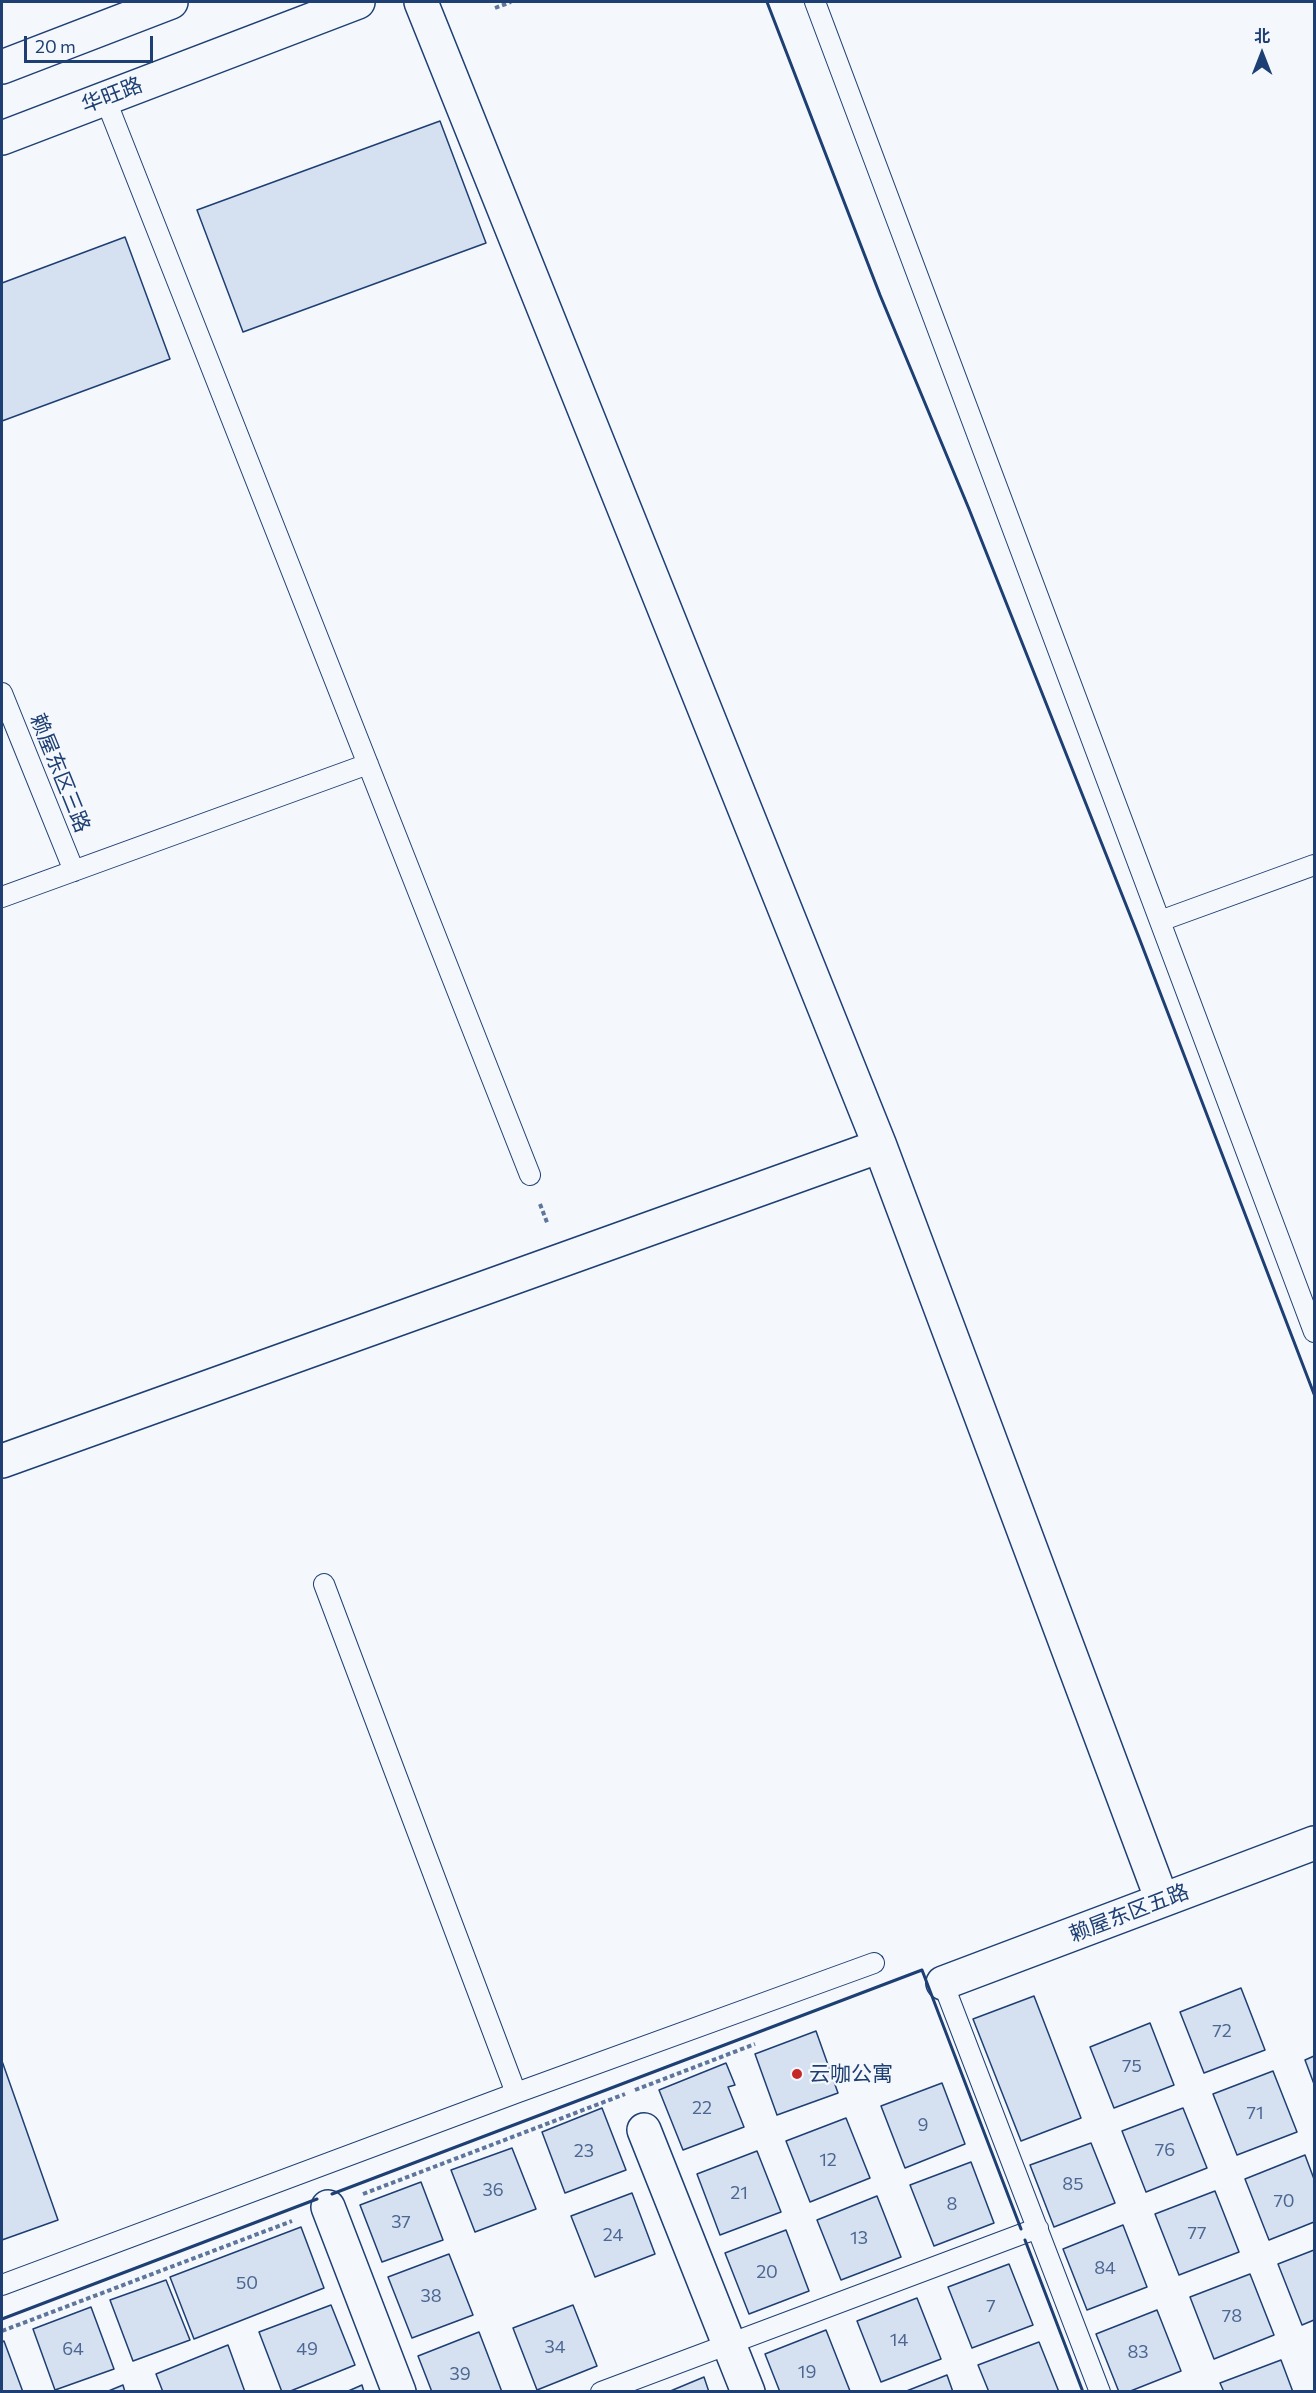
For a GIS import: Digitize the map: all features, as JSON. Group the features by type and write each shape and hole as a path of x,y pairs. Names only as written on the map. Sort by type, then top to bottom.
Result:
{"street":[{"path":"2,67 171,2"},
{"name":"华旺路","path":"2,138 358,2"},
{"path":"421,2 880,1146 1162,1900"},
{"path":"2,1461 880,1146"},
{"name":"赖屋东区五路","path":"943,1983 1314,1843"},
{"path":"644,2130 748,2391"},
{"path":"328,2207 399,2391"}],"lane":[{"path":"815,2 1314,1332"},
{"path":"105,98 530,1175"},
{"name":"赖屋东区三路","path":"2,693 74,871"},
{"path":"2,897 368,764"},
{"path":"1160,921 1314,865"},
{"path":"324,1584 516,2093"},
{"path":"2,2285 516,2093 874,1963"},
{"path":"943,1983 1100,2391"},
{"path":"601,2391 1038,2228"}],"path":[{"path":"495,8 511,2"},
{"path":"530,1175 561,1260"},
{"path":"2,2331 755,2044"}],"building":[{"path":"440,121 486,243 243,332 197,210"},
{"path":"125,237 170,359 2,421 2,283"},
{"path":"1241,1988 1265,2050 1204,2073 1180,2012"},
{"path":"1034,1996 1081,2118 1021,2141 973,2019"},
{"path":"1150,2023 1174,2085 1114,2108 1090,2047"},
{"name":"云咖公寓","path":"816,2031 838,2093 777,2115 755,2054"},
{"path":"1314,2056 1314,2084 1305,2060"},
{"path":"2,2061 58,2220 2,2240"},
{"path":"726,2063 735,2085 728,2087 744,2127 683,2150 659,2090"},
{"path":"1273,2071 1297,2132 1237,2155 1213,2094"},
{"path":"942,2083 965,2144 905,2168 881,2106"},
{"path":"602,2108 626,2170 565,2193 542,2132"},
{"path":"1183,2108 1207,2168 1146,2192 1122,2131"},
{"path":"846,2118 870,2178 810,2202 786,2141"},
{"path":"1091,2143 1115,2203 1054,2227 1030,2165"},
{"path":"512,2148 536,2209 475,2232 451,2170"},
{"path":"757,2151 781,2212 720,2235 697,2174"},
{"path":"1305,2155 1314,2179 1314,2222 1269,2240 1245,2179"},
{"path":"971,2162 994,2223 934,2246 910,2185"},
{"path":"421,2182 443,2240 382,2262 360,2205"},
{"path":"1215,2191 1239,2252 1179,2275 1155,2214"},
{"path":"632,2193 655,2254 595,2277 571,2216"},
{"path":"877,2196 901,2257 841,2280 817,2220"},
{"path":"1123,2225 1147,2287 1087,2310 1063,2249"},
{"path":"301,2227 324,2288 194,2339 170,2277"},
{"path":"786,2230 809,2291 749,2314 725,2253"},
{"path":"1314,2250 1314,2320 1302,2325 1278,2264"},
{"path":"449,2254 473,2315 412,2338 388,2277"},
{"path":"1009,2264 1033,2325 972,2348 948,2287"},
{"path":"1250,2274 1274,2335 1214,2359 1190,2297"},
{"path":"166,2280 190,2340 133,2361 110,2300"},
{"path":"917,2298 941,2359 881,2382 857,2321"},
{"path":"331,2305 355,2365 288,2392 282,2392 259,2332"},
{"path":"573,2305 597,2366 537,2390 513,2328"},
{"path":"91,2307 114,2369 55,2390 33,2329"},
{"path":"1157,2310 1181,2371 1128,2392 1119,2392 1096,2334"},
{"path":"826,2330 850,2391 780,2392 765,2354"},
{"path":"479,2332 502,2392 432,2392 418,2356"},
{"path":"4,2341 23,2392 2,2392 2,2342"},
{"path":"1039,2342 1059,2392 989,2392 978,2365"},
{"path":"228,2345 245,2392 163,2392 156,2374"},
{"path":"1281,2360 1293,2392 1224,2392 1220,2383"},
{"path":"947,2375 953,2392 904,2392"},
{"path":"704,2377 709,2392 668,2392"},
{"path":"123,2385 125,2392 106,2392"},
{"path":"362,2385 364,2392 346,2392"}],"wall":[{"path":"767,2 880,295 969,509 1138,935 1314,1394"},
{"path":"332,2194 922,1970 1021,2229"},
{"path":"2,2319 317,2199"},
{"path":"1025,2240 1083,2392"}],"place":[{"name":"云咖公寓","path":"797,2074"}]}
